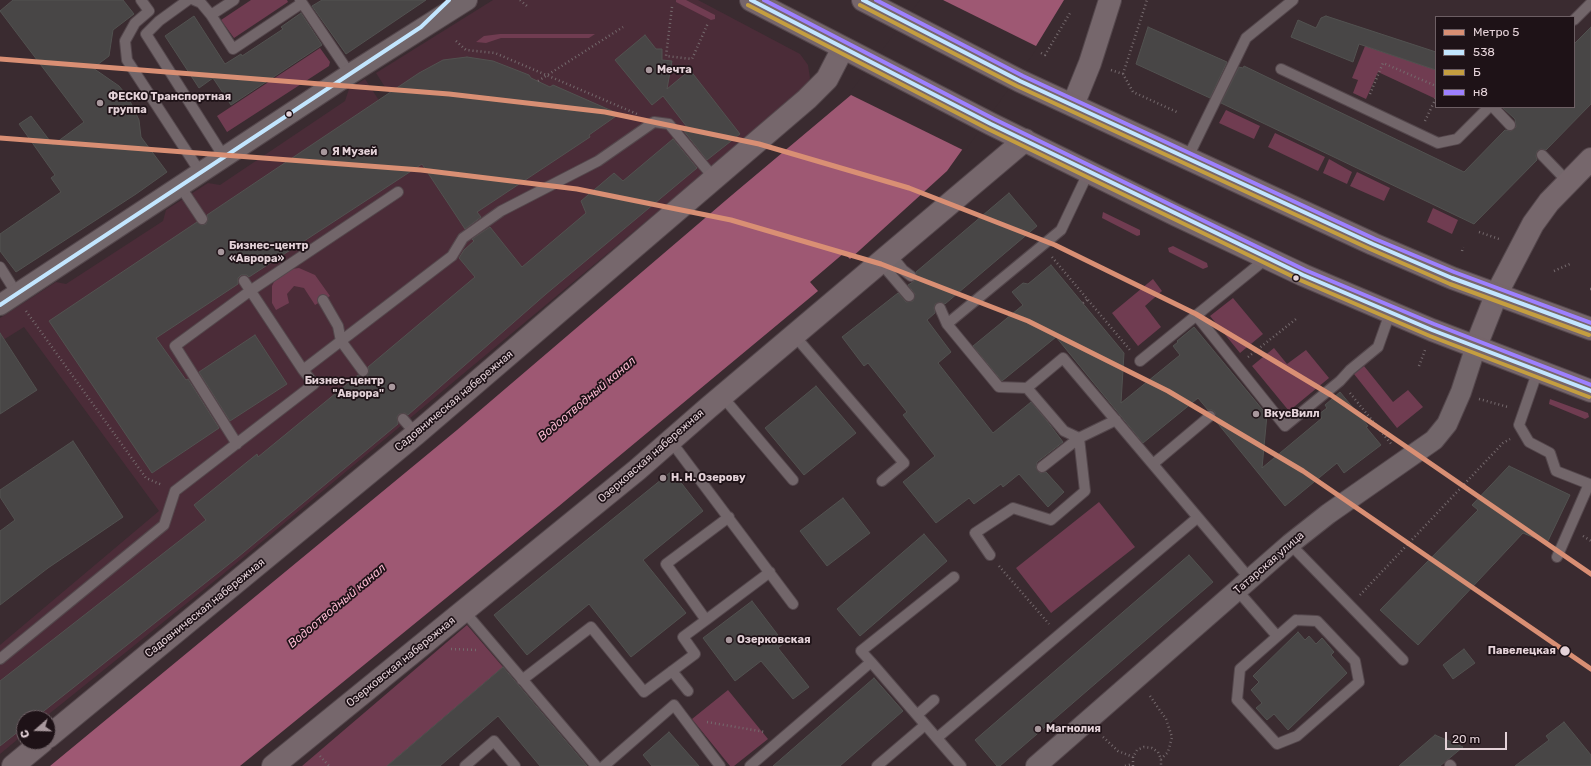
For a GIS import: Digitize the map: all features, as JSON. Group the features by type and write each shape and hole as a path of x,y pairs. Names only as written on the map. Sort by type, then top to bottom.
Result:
{"main road":[{"path":"751,0 991,124 1267,258 1390,313 1591,391"},
{"path":"863,0 1020,81 1188,157 1373,244 1452,278 1497,293 1591,329"}],"street":[{"path":"421,28 448,0"},
{"path":"11,298 200,172 466,0"},
{"path":"1073,105 1090,63 1110,0"},
{"name":"Садовническая набережная","path":"56,730 410,427 714,178 818,89 827,79 843,48"},
{"name":"Озерковская набережная","path":"273,766 637,470 794,334 1025,140"},
{"path":"1476,346 1497,293 1533,224 1549,202 1591,159"},
{"name":"Татарская улица","path":"1036,766 1290,544 1328,514 1434,440 1447,424 1461,392 1476,346"},
{"path":"13,766 32,750"}],"lane":[{"path":"141,0 149,11 135,23 125,41 127,60 200,172"},
{"path":"188,0 159,21 146,34 224,157"},
{"path":"194,0 201,2 233,49 301,2 350,74"},
{"path":"211,15 234,0"},
{"path":"1188,157 1246,38 1293,0"},
{"path":"1575,19 1591,3"},
{"path":"1281,69 1438,143 1457,139 1488,108"},
{"path":"1493,108 1510,124"},
{"path":"304,370 452,256 463,238 502,211 598,161 654,122 669,124 714,178"},
{"path":"1542,155 1568,182"},
{"path":"947,324 1061,230 1089,171"},
{"path":"180,186 202,219"},
{"path":"237,444 175,346 250,291 398,192"},
{"path":"885,258 911,276"},
{"path":"885,258 909,296"},
{"path":"1140,361 1267,258"},
{"path":"0,267 11,298"},
{"path":"0,659 164,525 175,491 314,384 244,281"},
{"path":"323,300 338,326 341,341 363,371"},
{"path":"940,308 947,324 999,387 1027,388 1063,358 1197,518 1244,585 1277,636"},
{"path":"1196,315 1285,426 1340,381 1350,370 1378,347 1390,313"},
{"path":"794,334 904,463 882,481"},
{"path":"1538,370 1519,425 1529,442 1550,453 1556,471 1589,484 1557,557"},
{"path":"1027,388 1064,431 1080,438"},
{"path":"722,396 793,480"},
{"path":"1152,464 1210,416"},
{"path":"1042,467 1080,438 1116,420"},
{"path":"990,555 975,534 1013,508 1050,520 1086,491 1080,438"},
{"path":"670,440 793,604"},
{"path":"706,620 666,564 729,517"},
{"path":"937,738 1197,518"},
{"path":"1290,544 1403,660"},
{"path":"522,680 592,627 644,692 695,654 683,637 770,572"},
{"path":"954,577 861,651 961,766"},
{"path":"464,611 596,766"},
{"path":"1296,620 1317,621 1355,661 1359,682 1297,736 1277,744 1237,700 1240,669 1277,636 1296,620"},
{"path":"750,766 871,662"},
{"path":"672,671 688,691"},
{"path":"917,715 934,700"},
{"path":"604,766 674,705 720,766"},
{"path":"877,766 925,725"},
{"path":"464,766 494,741 515,766"}],"path":[{"path":"520,0 528,7"},
{"path":"1122,74 1147,0"},
{"path":"672,7 664,58 692,59 708,23"},
{"path":"1041,53 1045,55 1070,13"},
{"path":"538,81 623,27"},
{"path":"456,41 466,50 495,53 654,122"},
{"path":"1364,108 1383,63 1435,86"},
{"path":"1108,69 1122,74 1132,92 1179,113"},
{"path":"1418,134 1435,100"},
{"path":"1478,232 1499,239"},
{"path":"1042,245 1140,361"},
{"path":"1462,251 1463,247"},
{"path":"1554,271 1572,263"},
{"path":"11,298 146,478 175,491"},
{"path":"1083,303 1088,299"},
{"path":"1236,366 1296,318"},
{"path":"1419,366 1426,348"},
{"path":"1340,381 1392,445"},
{"path":"1475,398 1508,407"},
{"path":"1350,606 1503,443 1523,432"},
{"path":"990,555 1059,635"},
{"path":"417,648 498,651"},
{"path":"1150,696 1166,719 1172,738 1168,752 1162,759 1161,766"},
{"path":"685,718 785,735"},
{"path":"1103,737 1118,751 1133,757"},
{"path":"1125,766 1133,765 1133,757 1137,750 1144,747 1152,748 1158,752 1162,759"}],"shaded area":[{"path":"251,0 287,0 288,2 234,38 221,20"},
{"path":"493,0 698,0 800,54 808,65 810,78 806,86 716,163 222,575 54,710 16,710 16,741 0,754 0,645 159,511 24,327 0,342 0,318 56,282 66,284 163,221 166,210 208,183 220,185 345,101 349,89 365,79 382,105 392,98 376,73"},
{"path":"676,0 686,0 715,15 715,19 711,20 676,2"},
{"path":"500,34 595,34 589,38 501,38 486,43 476,42 484,36"},
{"path":"1365,46 1435,70 1435,99 1378,72 1366,99 1353,93 1358,80 1352,78"},
{"path":"320,48 330,62 329,66 227,132 217,116"},
{"path":"1226,110 1260,126 1254,139 1219,123"},
{"path":"1275,133 1325,157 1318,171 1268,147"},
{"path":"1329,159 1352,172 1347,184 1323,173"},
{"path":"1357,172 1390,188 1384,201 1350,186"},
{"path":"1433,208 1458,220 1452,234 1427,222"},
{"path":"1103,212 1140,230 1140,235 1137,236 1102,218"},
{"path":"1173,246 1207,263 1208,267 1203,269 1169,252 1168,248"},
{"path":"299,268 315,275 330,296 315,305 304,288 294,286 287,294 289,303 276,310 272,303 272,286 276,278 291,269"},
{"path":"1153,279 1162,291 1145,306 1161,327 1138,346 1112,313"},
{"path":"1233,298 1263,334 1240,353 1210,316"},
{"path":"1274,348 1287,364 1306,350 1329,378 1289,411 1252,366"},
{"path":"1364,366 1393,402 1408,390 1423,407 1397,428 1354,374"},
{"path":"1550,399 1588,413 1589,417 1585,419 1549,404"},
{"path":"1099,502 1135,547 1051,613 1016,568"},
{"path":"467,625 503,667 387,766 302,766"},
{"path":"728,690 768,739 734,766 730,766 692,719"}],"water":[{"name":"Водоотводный канал","path":"923,0 1064,0 1036,46 947,171 850,259 844,253 810,282 818,291 559,506 240,766 50,766 457,430 851,95"}],"pier":[{"path":"920,0 943,0 1038,47 965,151 849,94"}],"building":[{"path":"13,0 123,0 134,14 113,30 109,56 93,68 119,86 128,97 139,120 141,137 167,172 136,194 16,272 0,251 0,234 61,192 51,178 55,175 19,124 31,116 53,145 84,122 0,11"},
{"path":"322,0 426,0 346,54 312,6"},
{"path":"301,13 322,45 231,105 213,78 199,88 165,36 194,16 225,64 241,54 242,56 283,29 281,27"},
{"path":"1326,16 1435,52 1435,70 1359,44 1353,62 1291,37 1298,20 1316,28 1321,18"},
{"path":"1148,27 1227,62 1210,98 1136,64"},
{"path":"1591,27 1591,104 1546,150 1541,149 1537,151 1537,160 1474,224 1221,103 1239,67 1243,68 1244,66 1464,172 1505,130 1511,131 1516,127 1515,119 1503,108 1575,108 1575,43"},
{"path":"645,35 656,49 662,49 662,60 672,61 667,89 690,70 740,134 707,160 683,130 687,127 663,96 652,105 615,60"},
{"name":"Бизнес-центр «Аврора»","path":"467,57 493,61 529,75 531,78 550,87 553,85 619,114 589,135 590,137 477,212 481,217 465,229 422,164 249,277 247,275 241,275 238,278 238,284 156,338 186,380 188,379 219,428 152,473 49,321 197,222 202,225 206,224 208,219 207,215 419,73 443,60"},
{"path":"673,139 697,168 546,294 408,415 405,413 399,414 397,417 398,424 238,557 45,710 16,710 16,733 0,746 0,681 206,520 194,505 257,454 258,457 358,375 363,377 367,376 369,371 368,367 475,277 459,258 464,250 474,241 472,239 490,227 522,267 586,213 581,201 614,173 623,181"},
{"path":"1009,193 1037,226 945,304 940,302 935,304 935,313 927,320 951,352 938,363 993,433 1031,402 1047,421 1063,442 1037,462 1036,468 1040,473 1046,472 1064,492 1048,507 1019,474 1003,487 1001,484 974,504 969,498 936,523 903,482 935,456 903,415 907,412 868,363 864,366 842,337 898,293 906,302 913,301 915,294 908,285 916,280 916,272"},
{"path":"1051,265 1124,353 1121,403 1180,355 1173,346 1194,327 1267,415 1262,468 1322,418 1319,414 1327,408 1325,405 1340,392 1368,426 1366,427 1381,445 1344,473 1337,463 1285,506 1215,420 1215,412 1208,410 1198,398 1143,443 1056,337 1002,381 973,346 1023,305 1012,292 1023,283 1028,284"},
{"path":"0,333 37,390 0,414"},
{"path":"255,335 287,384 230,421 199,372"},
{"path":"816,386 856,433 804,475 765,428"},
{"path":"73,441 123,517 48,568 0,605 0,531 15,520 0,497 0,490"},
{"path":"1509,466 1570,495 1547,543 1523,533 1418,645 1380,610 1478,510 1472,505"},
{"path":"672,471 703,511 643,560 686,613 631,657 589,604 527,655 494,615"},
{"path":"843,498 870,533 827,566 800,531"},
{"path":"924,534 947,561 860,636 837,609"},
{"path":"1189,555 1213,582 1000,766 997,766 975,740"},
{"path":"752,601 784,643 778,648 809,687 793,699 761,661 735,681 703,638"},
{"path":"1298,632 1305,640 1309,636 1316,644 1322,638 1334,652 1331,655 1347,673 1288,730 1274,714 1267,720 1256,708 1262,703 1251,690 1259,682 1253,676"},
{"path":"1464,649 1475,663 1453,679 1443,665"},
{"path":"503,667 587,766 540,766 498,716 440,766 387,766"},
{"path":"874,678 903,711 840,766 773,766"},
{"path":"1564,722 1591,755 1591,766 1515,766 1549,740 1546,736"},
{"path":"669,732 699,766 652,766 643,755"},
{"path":"1435,735 1463,747 1440,766 1399,766"}],"metro line":[{"name":"5","path":"0,59 449,94 605,112 759,144 909,188 1055,245 1196,314 1331,395 1591,574"},
{"name":"5","path":"0,138 421,170 577,189 731,220 881,264 1028,321 1168,391 1303,471 1591,669"}],"transit line":[{"name":"538","path":"0,305 421,27 449,0"},
{"name":"538","path":"751,0 991,124 1303,275 1432,330 1591,391"},
{"name":"н8","path":"764,0 994,119 1305,270 1434,324 1591,385"},
{"name":"538","path":"863,0 1020,81 1373,244 1452,278 1591,329"},
{"name":"н8","path":"876,0 1023,76 1375,239 1454,272 1591,323"},
{"name":"Б","path":"748,5 988,129 1300,280 1430,336 1589,397"},
{"name":"Б","path":"860,5 1017,86 1370,249 1450,284 1589,335"}],"place":[{"name":"Мечта","path":"649,70"},
{"name":"ФЕСКО Транспортная группа","path":"100,103"},
{"name":"Я Музей","path":"324,152"},
{"name":"Бизнес-центр «Аврора»","path":"221,252"},
{"name":"Бизнес-центр \"Аврора\"","path":"392,387"},
{"name":"ВкусВилл","path":"1256,414"},
{"name":"Н. Н. Озерову","path":"663,478"},
{"name":"Озерковская","path":"729,640"},
{"name":"Павелецкая","path":"1565,651"},
{"name":"Магнолия","path":"1038,729"}]}
